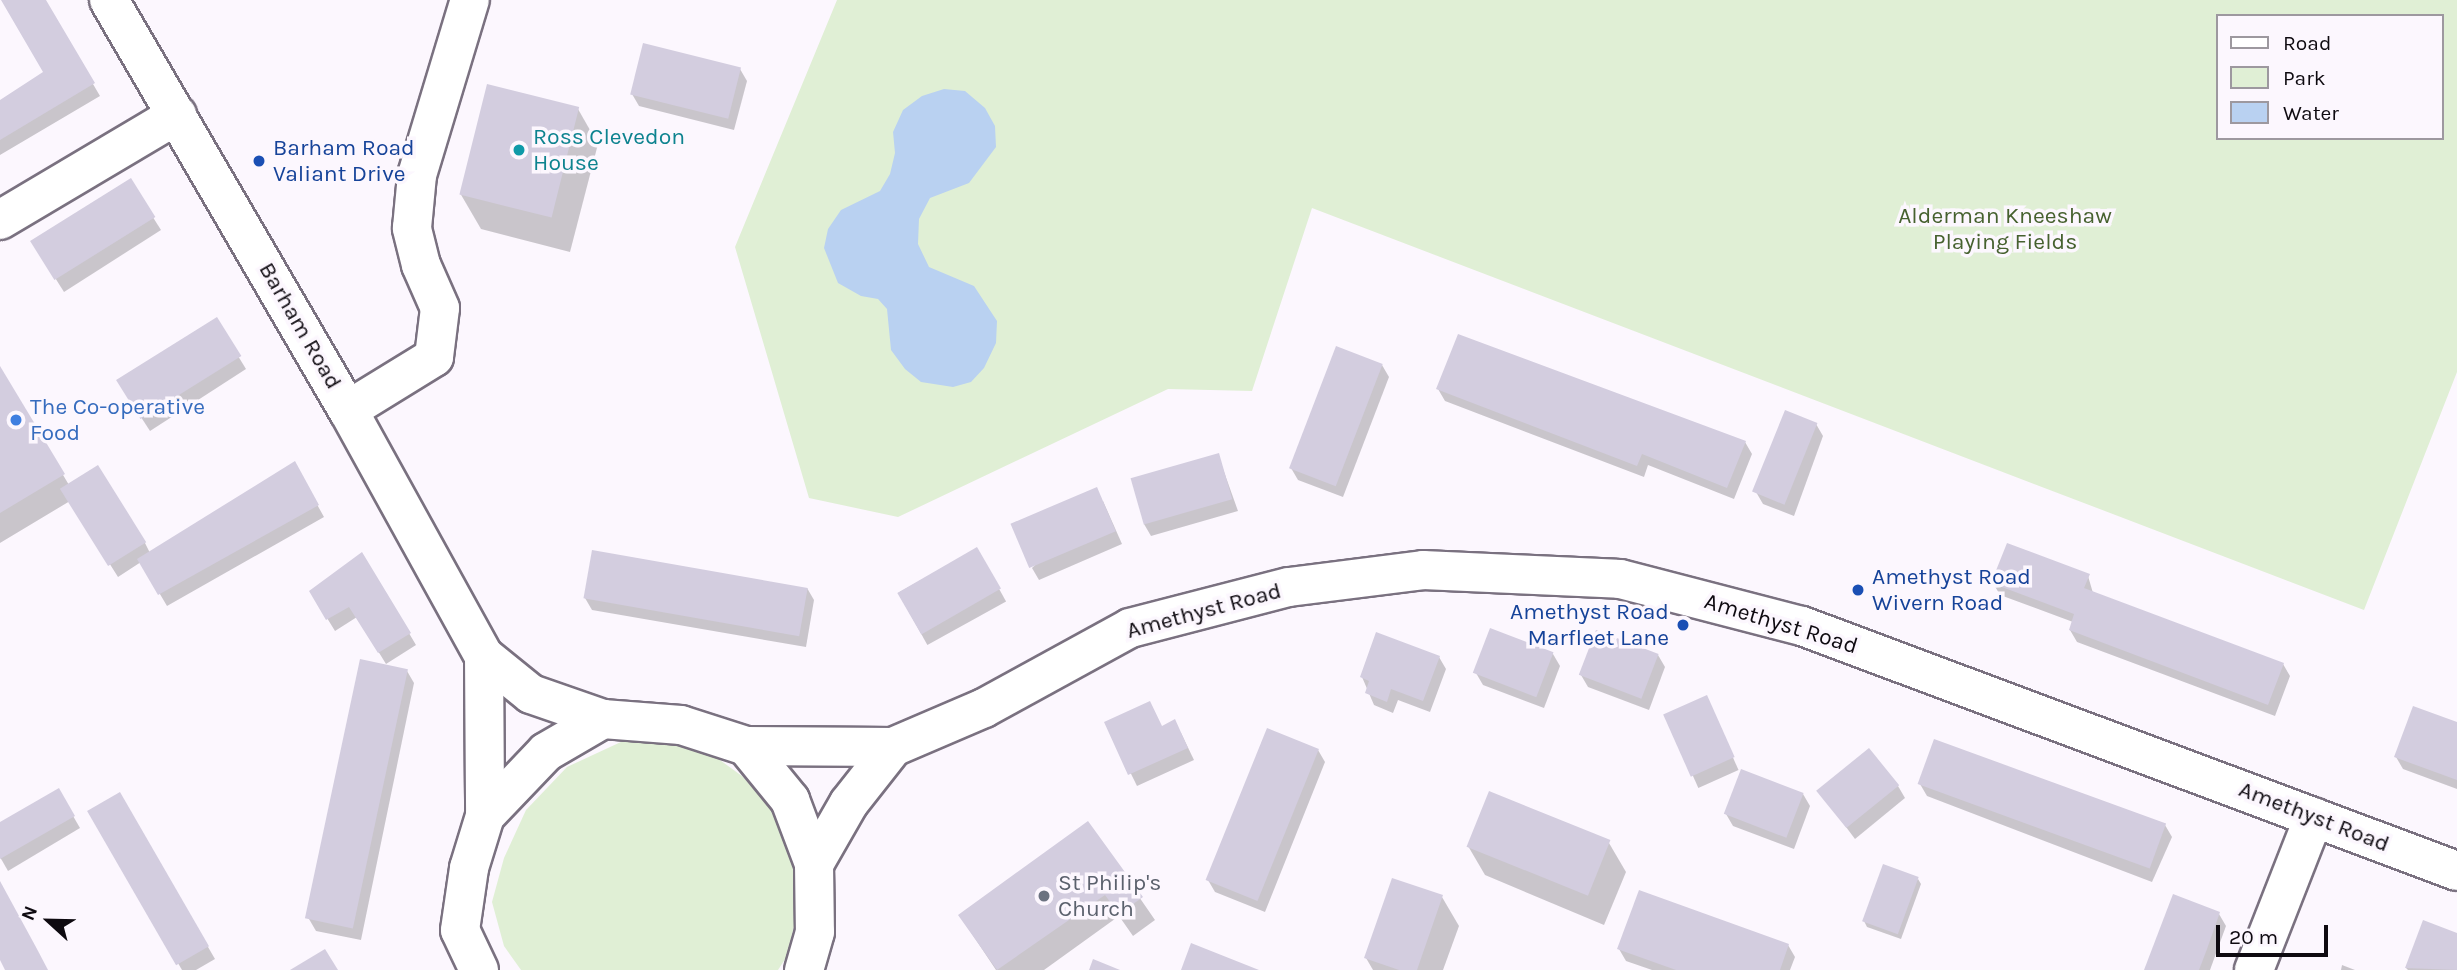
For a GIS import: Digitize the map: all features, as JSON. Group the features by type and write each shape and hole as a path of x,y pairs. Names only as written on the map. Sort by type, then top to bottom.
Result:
{"street":[{"name":"Barham Road","path":"109,0 348,410 484,656 531,694 603,719 681,725 746,746"},
{"path":"348,410 434,357 440,308 421,265 412,228 416,188 470,0"},
{"path":"0,220 177,114"},
{"name":"Amethyst Road","path":"746,746 892,747 984,708 1130,628 1290,587 1423,570 1620,579 1802,626 2457,871"},
{"name":"Barham Road","path":"484,656 485,816"},
{"path":"444,970 460,930 468,868 485,816 546,752 603,719"},
{"path":"746,746 790,800 814,864 815,932 804,970"},
{"name":"Amethyst Road","path":"814,864 849,803 892,747"},
{"path":"2254,970 2314,817"},
{"path":"460,930 479,970"}],"green space":[{"name":"Alderman Kneeshaw Playing Fields","path":"837,0 2457,0 2457,372 2364,610 1312,208 1252,391 1168,389 898,517 809,498 735,247"},
{"path":"659,736 706,750 742,776 774,811 795,856 800,901 787,956 778,970 521,970 504,946 492,902 504,858 526,810 567,767 623,741"}],"water":[{"path":"944,89 965,91 985,108 995,126 996,147 969,183 930,198 919,219 918,244 929,267 974,286 997,321 996,343 984,368 971,382 953,387 921,382 905,369 891,350 887,309 878,299 861,296 838,283 824,248 828,229 841,210 880,191 890,174 895,153 893,132 903,110 922,96"}],"building":[{"path":"1,0 46,0 95,83 0,140 0,100 43,72"},
{"path":"643,43 741,67 728,119 630,94"},
{"name":"Ross Clevedon House","path":"487,84 579,107 552,218 459,195"},
{"path":"131,178 155,217 54,280 30,241"},
{"path":"217,317 241,356 140,419 116,380"},
{"path":"1458,334 1746,441 1727,488 1642,454 1637,466 1436,389"},
{"path":"1336,346 1383,364 1336,486 1289,468"},
{"name":"The Co-operative Food","path":"0,366 65,474 0,513"},
{"path":"1785,410 1817,423 1784,505 1752,492"},
{"path":"1219,453 1232,499 1144,524 1131,478"},
{"path":"295,461 319,505 158,595 137,559"},
{"path":"98,465 146,542 108,566 60,489"},
{"path":"1097,487 1116,531 1029,568 1010,524"},
{"path":"2007,543 2090,574 2084,588 2284,663 2268,705 2069,630 2074,614 1991,583"},
{"path":"977,547 1001,589 921,635 897,593"},
{"path":"592,550 808,588 799,636 583,598"},
{"path":"362,552 411,633 378,653 349,607 326,620 309,591"},
{"path":"1490,628 1553,652 1536,697 1473,673"},
{"path":"1596,630 1659,654 1641,699 1579,675"},
{"path":"1376,632 1440,656 1423,701 1391,689 1387,702 1365,693 1369,681 1360,677"},
{"path":"360,659 408,669 353,928 305,918"},
{"path":"1707,695 1735,757 1691,777 1663,715"},
{"path":"1150,701 1162,726 1175,719 1188,748 1128,775 1104,722"},
{"path":"2413,706 2457,722 2457,780 2394,757"},
{"path":"1267,728 1319,749 1257,901 1206,880"},
{"path":"1934,739 2166,823 2150,869 1918,784"},
{"path":"1869,748 1899,785 1846,828 1816,791"},
{"path":"1741,769 1804,793 1786,838 1724,814"},
{"path":"59,788 75,816 0,859 0,822"},
{"path":"1489,791 1610,840 1588,896 1467,847"},
{"path":"120,792 209,946 176,965 87,811"},
{"name":"St Philip's Church","path":"1088,821 1143,897 1119,914 1105,895 997,970 958,915"},
{"path":"1883,864 1919,877 1898,934 1862,921"},
{"path":"1392,878 1443,895 1417,970 1399,970 1364,958"},
{"path":"0,881 48,970 5,970 0,960"},
{"path":"1639,890 1789,944 1780,970 1676,970 1617,949"},
{"path":"2173,894 2220,912 2199,970 2144,970"},
{"path":"2423,920 2457,933 2457,970 2405,968"},
{"path":"1191,943 1259,970 1181,970"},
{"path":"325,949 338,970 290,970"},
{"path":"1093,959 1120,970 1089,970"}],"place":[{"name":"Ross Clevedon House","path":"519,150"},
{"name":"Barham Road Valiant Drive","path":"259,161"},
{"name":"The Co-operative Food","path":"16,420"},
{"name":"Amethyst Road Wivern Road","path":"1858,590"},
{"name":"Amethyst Road Marfleet Lane","path":"1683,625"},
{"name":"St Philip's Church","path":"1044,896"}]}
